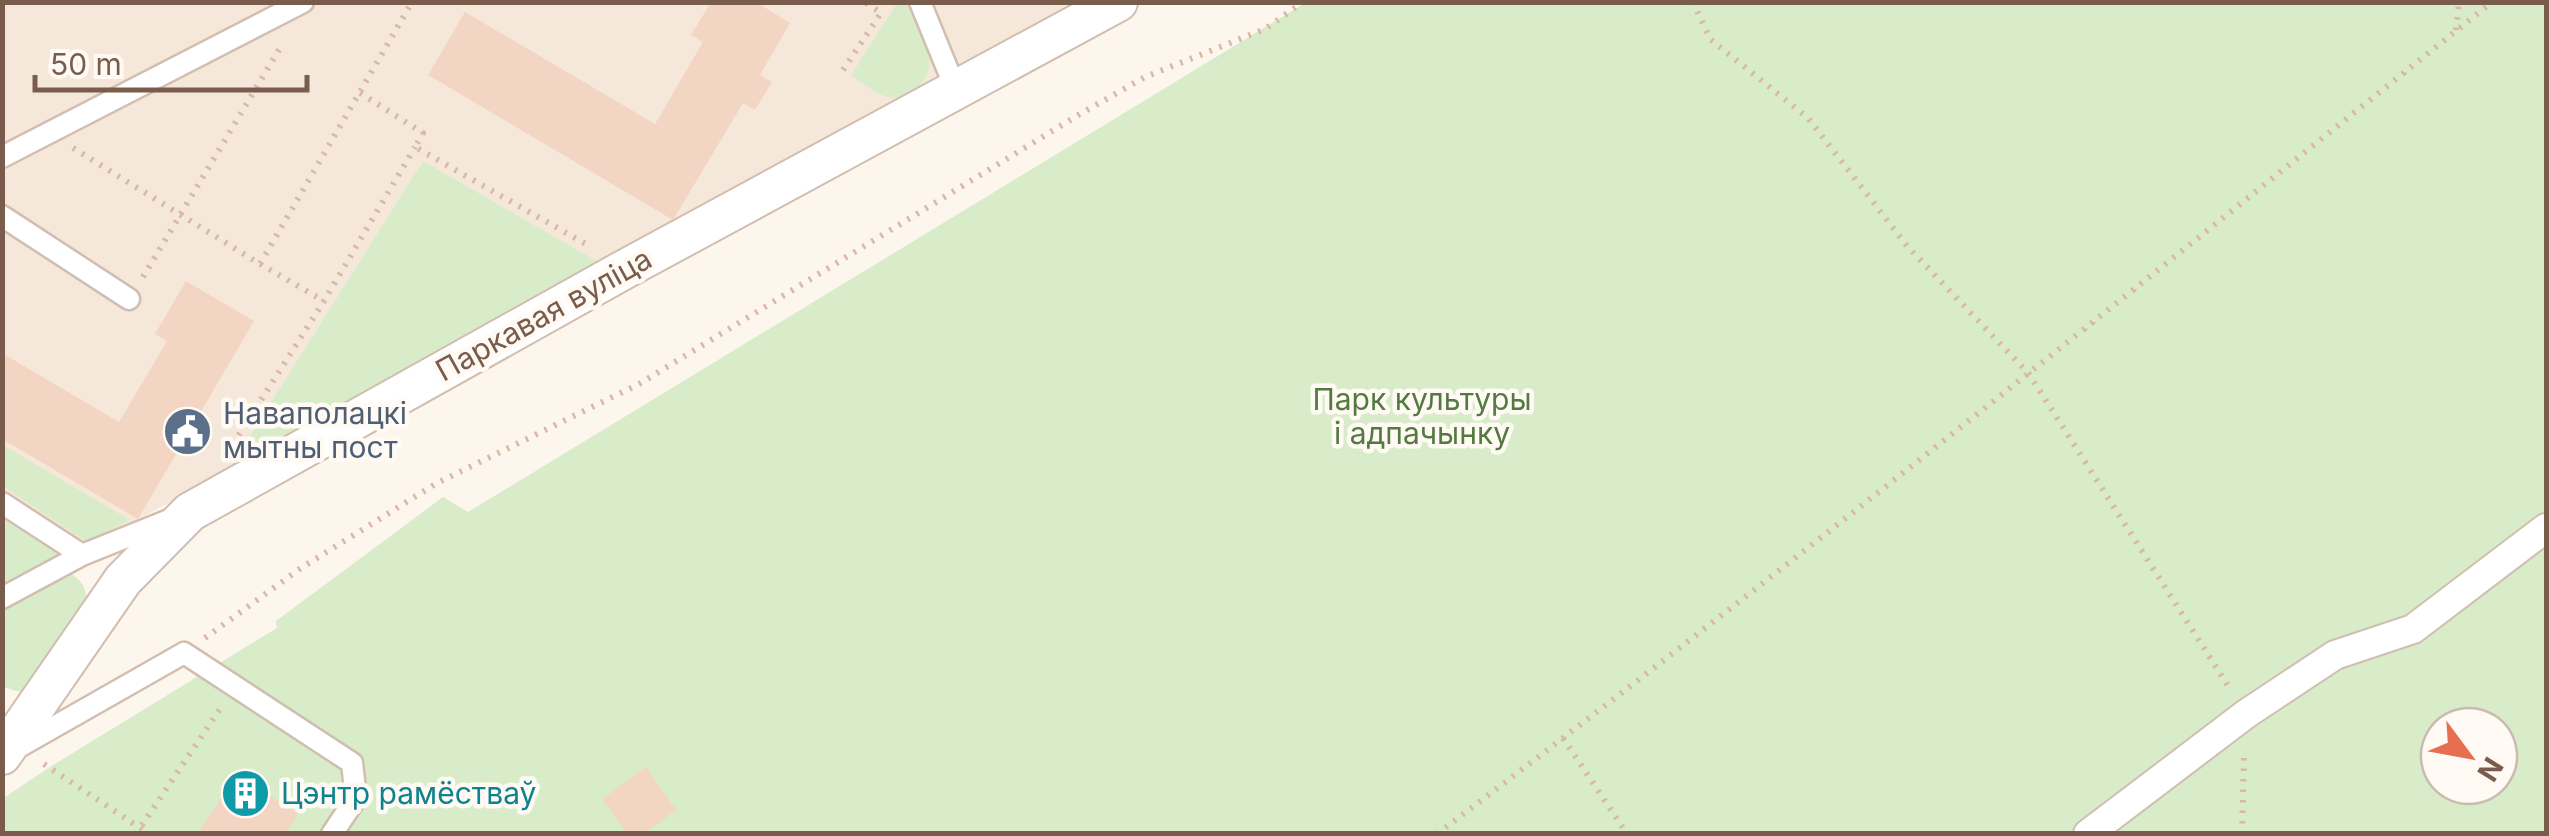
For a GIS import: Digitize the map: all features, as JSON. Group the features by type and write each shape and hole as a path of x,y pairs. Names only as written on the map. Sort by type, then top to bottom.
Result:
{"street":[{"name":"Паркавая вуліца","path":"8,753 123,580 190,512 627,268 1118,2"},
{"path":"2088,834 2246,714 2335,655 2413,629 2546,528"}],"lane":[{"path":"2,158 302,2"},
{"path":"920,2 956,90"},
{"path":"2,216 129,299"},
{"path":"2,503 82,555"},
{"path":"2,598 82,555 190,512"},
{"path":"8,753 184,653 352,763 356,798 332,834"}],"path":[{"path":"260,264 412,2"},
{"path":"843,70 881,13 864,2"},
{"path":"184,653 301,568 437,482 639,384 1063,124 1145,77 1265,28 1303,2"},
{"path":"1693,2 1710,39 1808,118 1907,246 2029,374 2246,714 2242,834"},
{"path":"2456,31 2459,2"},
{"path":"1437,834 2029,374 2492,2"},
{"path":"129,299 288,35"},
{"path":"231,447 324,301 423,133 360,94"},
{"path":"51,134 324,301"},
{"path":"415,147 627,268"},
{"path":"138,831 236,686"},
{"path":"1563,738 1627,834"},
{"path":"8,753 149,834"}],"shaded area":[{"path":"3,3 1086,3 3,593"}],"green space":[{"path":"897,3 907,3 930,63 915,91 893,98 851,75"},
{"name":"Парк культуры і адпачынку","path":"1305,3 2546,3 2546,833 3,834 2,799 277,628 276,621 443,497 468,512"},
{"path":"423,161 600,263 231,466"},
{"path":"3,445 130,520 87,542 3,486"},
{"path":"3,517 60,555 3,586"},
{"path":"70,573 84,588 86,609 27,694 3,687 3,610"}],"building":[{"path":"711,2 756,2 790,23 760,75 772,82 755,110 743,103 673,220 428,75 465,12 655,124 703,42 691,35"},
{"path":"186,281 254,321 138,519 2,439 2,353 119,422 167,341 155,334"},
{"path":"646,767 676,810 644,834 627,834 602,799"},
{"name":"Цэнтр рамёстваў","path":"237,774 298,814 285,834 197,834"}],"place":[{"name":"Наваполацкі мытны пост","path":"188,431"},
{"name":"Цэнтр рамёстваў","path":"246,794"}]}
